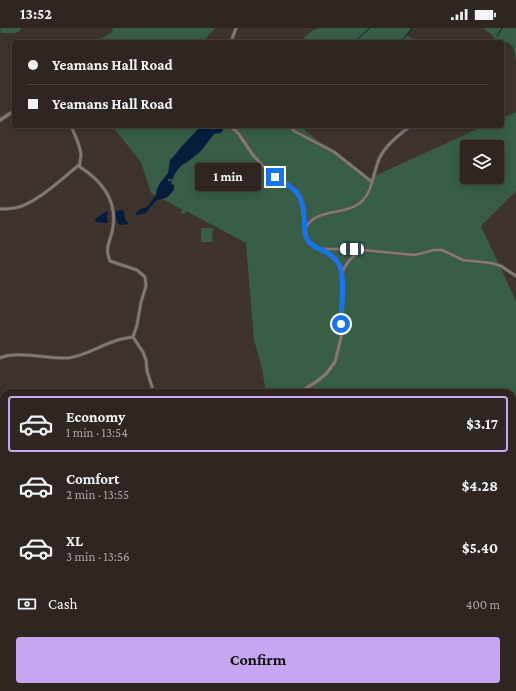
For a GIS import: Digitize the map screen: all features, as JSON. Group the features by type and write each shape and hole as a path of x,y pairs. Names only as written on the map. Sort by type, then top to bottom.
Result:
{"street":[{"path":"232,40 236,28"},
{"path":"0,120 12,112"},
{"path":"72,128 81,154 80,167 90,173 99,182 111,202 113,227 107,254 110,260 137,270 145,277 146,286 133,337"},
{"path":"232,128 238,133 262,166 296,191 302,200 306,239 314,246 334,257 339,264 342,273"},
{"path":"292,128 334,152 372,182"},
{"path":"305,229 314,218 352,208 364,200 372,182 377,163 386,149 409,128"},
{"path":"0,209 20,207 30,202 80,164"},
{"path":"319,249 365,250 415,255 434,250 442,250 463,260 491,263 501,266 516,276"},
{"path":"305,389 326,374 335,362 341,338 342,273 347,261 365,250"},
{"path":"0,358 11,354 71,357 89,352 115,341 133,337"},
{"path":"133,337 143,352 153,389"}],"green space":[{"path":"0,28 21,28 20,31 16,33 1,33"},
{"path":"112,28 215,28 205,40 98,40 113,32"},
{"path":"320,28 412,28 406,35 415,40 301,40 313,30"},
{"path":"483,28 516,28 516,59 514,49 510,44 504,42 504,40 496,40"},
{"path":"516,112 516,191 481,226 516,301 516,389 265,389 262,368 254,340 246,243 186,211 186,213 182,214 181,211 183,210 151,193 141,162 114,128 302,128 368,179 480,128 504,128 504,117"},
{"path":"201,228 213,228 212,242 201,242"}],"water":[{"path":"199,128 222,128 223,131 214,134 201,151 179,168 172,180 168,179 168,181 172,181 171,184 174,185 174,189 169,196 157,200 146,213 137,215 135,213 140,209 147,207 156,195 160,183 168,173 170,160"},
{"path":"107,211 108,222 96,222 96,218"},
{"path":"116,211 124,211 125,219 129,224 118,224 115,214"}],"waterway":[{"path":"356,40 370,28"},
{"path":"403,40 412,28"},
{"path":"497,36 502,28"}],"route":[{"path":"275,177 296,191 302,200 306,239 314,246 334,257 339,264 342,273 341,324"}]}
